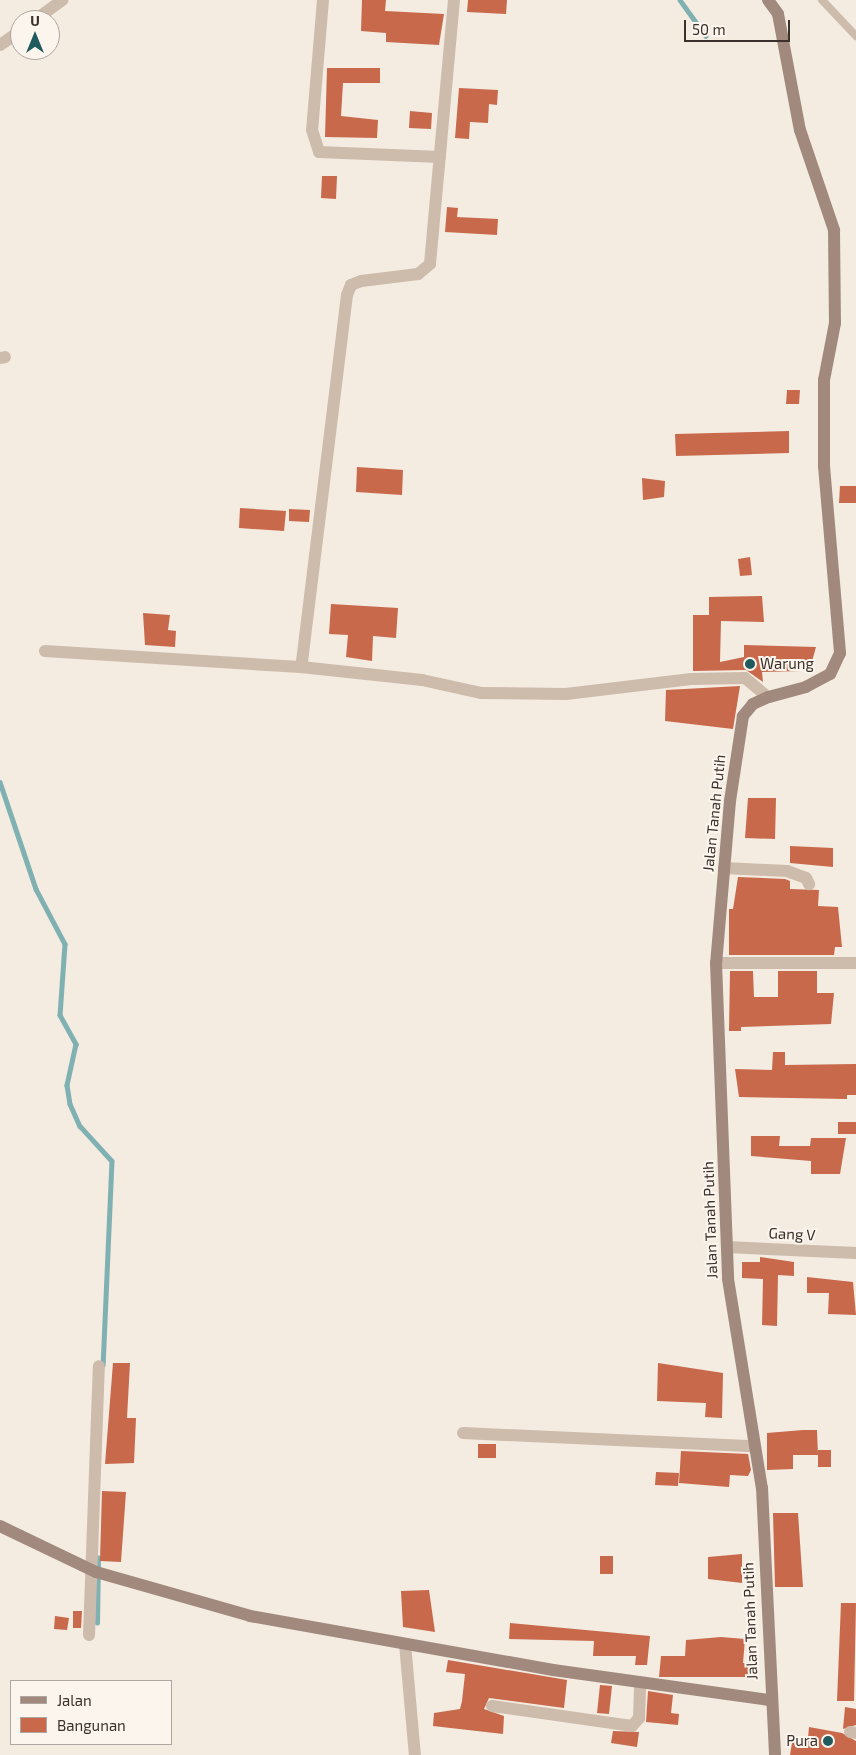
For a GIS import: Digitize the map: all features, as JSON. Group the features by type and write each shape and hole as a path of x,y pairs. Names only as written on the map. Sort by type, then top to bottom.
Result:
{"street":[{"path":"49,10 63,0"},
{"path":"323,0 312,130 319,152 440,157"},
{"path":"301,667 347,295 351,285 361,281 418,274 430,264 454,0"},
{"name":"Jalan Tanah Putih","path":"772,2 780,22 800,130 834,230 836,323 824,380 824,466 840,653 830,674 806,687 768,697 747,710 740,726 724,868 716,963 727,1247 732,1320 765,1517 769,1700 775,1755"},
{"path":"45,651 301,667 422,680 481,693 566,694 691,679 745,678 768,697"},
{"path":"724,868 787,871 806,878 809,884"},
{"path":"716,963 856,963"},
{"name":"Gang V","path":"727,1247 856,1253"},
{"path":"89,1635 99,1572 99,1366"},
{"path":"463,1433 754,1446"},
{"path":"0,1526 99,1572 250,1616 640,1683 769,1700"},
{"path":"405,1644 415,1755"},
{"path":"492,1706 632,1726 639,1718 640,1683"}],"lane":[{"path":"822,0 856,36"}],"building":[{"path":"362,0 386,0 385,11 444,14 439,45 386,42 386,33 361,31"},
{"path":"468,0 507,0 506,14 467,12"},
{"path":"327,68 380,68 380,83 343,83 341,116 378,120 377,138 325,137"},
{"path":"459,88 498,90 497,105 489,104 488,123 470,122 469,139 455,138"},
{"path":"410,111 432,113 431,129 409,128"},
{"path":"322,176 337,176 336,199 321,198"},
{"path":"447,207 458,208 457,217 498,219 497,235 445,232"},
{"path":"787,390 800,390 799,404 786,404"},
{"path":"789,431 789,453 676,456 675,434"},
{"path":"357,467 403,470 402,495 356,492"},
{"path":"642,478 665,481 664,497 643,500"},
{"path":"840,486 856,486 856,503 839,503"},
{"path":"240,508 286,511 284,531 239,528"},
{"path":"289,509 310,510 309,522 289,521"},
{"path":"750,557 752,575 740,576 738,559"},
{"path":"762,596 764,622 721,621 720,662 744,657 744,645 816,647 811,665 801,671 762,672 763,682 746,670 693,671 693,615 709,615 709,597"},
{"path":"331,604 398,608 396,638 373,636 372,661 346,657 348,635 329,634"},
{"path":"143,613 170,615 168,630 176,631 175,647 145,645"},
{"path":"740,686 733,729 665,721 666,690"},
{"path":"748,798 776,798 775,839 745,838"},
{"path":"790,846 833,848 833,867 790,863"},
{"path":"738,877 785,879 790,881 790,889 819,890 818,906 838,907 842,947 835,947 834,955 729,955 729,909 733,909"},
{"path":"730,971 753,971 754,997 778,997 778,971 817,971 817,993 834,993 831,1024 741,1027 741,1031 729,1031"},
{"path":"773,1052 785,1052 785,1065 856,1064 856,1095 847,1095 847,1099 739,1097 735,1069 772,1070"},
{"path":"838,1122 856,1122 856,1134 838,1134"},
{"path":"751,1136 780,1136 779,1146 810,1146 811,1138 846,1138 840,1174 811,1174 811,1161 751,1156"},
{"path":"760,1257 794,1262 794,1276 778,1275 777,1326 762,1325 763,1279 742,1278 742,1262 760,1262"},
{"path":"807,1277 853,1282 856,1315 828,1314 829,1293 807,1293"},
{"path":"113,1363 130,1363 127,1418 136,1418 134,1463 105,1464"},
{"path":"658,1363 723,1373 722,1418 705,1417 706,1403 657,1401"},
{"path":"817,1430 818,1455 793,1455 793,1469 767,1470 767,1433"},
{"path":"478,1444 496,1444 496,1458 478,1458"},
{"path":"818,1450 831,1450 831,1467 818,1467"},
{"path":"681,1451 748,1454 751,1470 748,1476 730,1475 729,1487 679,1483"},
{"path":"656,1472 679,1473 678,1486 655,1485"},
{"path":"102,1491 126,1492 121,1562 100,1561"},
{"path":"773,1513 798,1513 803,1587 775,1587"},
{"path":"742,1554 742,1583 708,1579 708,1557"},
{"path":"600,1556 613,1556 613,1574 600,1574"},
{"path":"429,1590 435,1632 403,1627 401,1591"},
{"path":"841,1603 856,1603 854,1701 837,1701"},
{"path":"73,1611 82,1611 81,1628 73,1628"},
{"path":"55,1616 69,1618 67,1630 54,1629"},
{"path":"510,1623 650,1636 647,1665 635,1665 636,1656 593,1656 594,1641 509,1639"},
{"path":"721,1637 745,1639 743,1663 753,1663 752,1677 659,1677 661,1656 685,1656 686,1640"},
{"path":"448,1660 567,1680 564,1708 489,1698 484,1709 504,1716 503,1734 433,1726 434,1713 460,1709 462,1701 465,1674 446,1672"},
{"path":"600,1685 612,1686 609,1714 597,1713"},
{"path":"648,1691 673,1695 671,1713 679,1714 678,1725 646,1722"},
{"path":"845,1707 856,1709 856,1725 843,1729"},
{"name":"Pura","path":"809,1727 842,1733 856,1741 856,1755 790,1755 792,1743 808,1738"},
{"path":"613,1731 639,1732 637,1747 611,1743"}],"waterway":[{"path":"680,0 706,36"},
{"path":"0,782 36,889 65,944 60,1015 76,1044 67,1085 70,1104 80,1126 112,1161 103,1365"},
{"path":"97,1623 98,1558"}],"place":[{"name":"Warung","path":"750,664"},
{"name":"Pura","path":"828,1741"}]}
